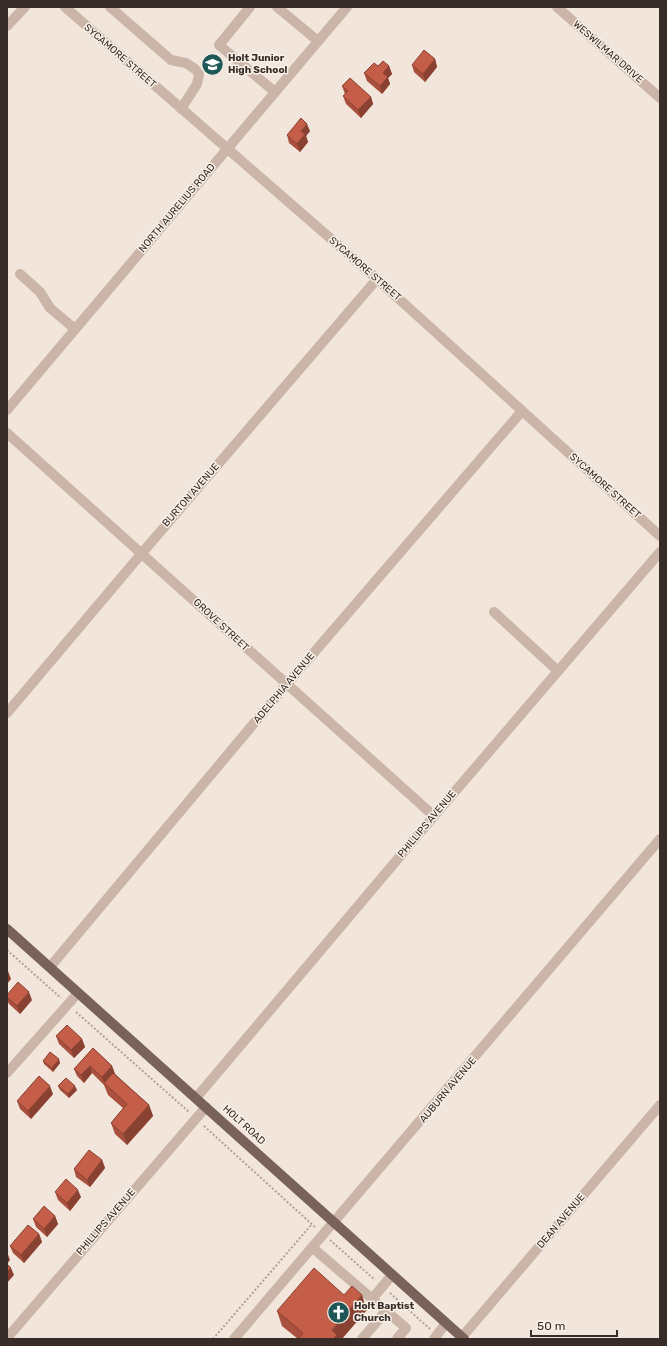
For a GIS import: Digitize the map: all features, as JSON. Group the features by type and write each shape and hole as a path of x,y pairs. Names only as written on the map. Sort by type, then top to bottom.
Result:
{"main road":[{"name":"HOLT ROAD","path":"7,929 463,1338"}],"street":[{"path":"7,26 24,7"},
{"name":"SYCAMORE STREET","path":"65,7 226,149 377,279 660,536"},
{"path":"110,7 171,60 186,63 195,69 199,74 197,84 181,109"},
{"path":"250,7 219,44 275,92"},
{"path":"277,7 318,41"},
{"name":"NORTH AURELIUS ROAD","path":"7,410 347,7"},
{"name":"WESWILMAR DRIVE","path":"557,7 660,98"},
{"path":"20,274 40,292 50,308 75,329"},
{"name":"BURTON AVENUE","path":"7,713 142,552 377,279"},
{"name":"ADELPHIA AVENUE","path":"50,967 286,685 522,411"},
{"name":"GROVE STREET","path":"7,433 142,552 286,685 434,816"},
{"name":"PHILLIPS AVENUE","path":"196,1098 434,816 660,552"},
{"path":"494,612 558,671"},
{"name":"AUBURN AVENUE","path":"234,1339 660,839"},
{"path":"7,1073 78,993"},
{"name":"DEAN AVENUE","path":"463,1338 660,1105"},
{"name":"PHILLIPS AVENUE","path":"7,1338 206,1107"},
{"path":"313,1248 406,1328 397,1339"},
{"path":"372,1299 392,1274"},
{"path":"362,1339 386,1311"},
{"path":"435,1337 446,1323"}],"path":[{"path":"7,950 382,1287 435,1337"},
{"path":"213,1339 312,1224"}],"building":[{"path":"424,50 435,59 423,74 412,65"},
{"path":"383,61 389,66 383,73 388,77 380,86 364,73 374,63 378,66"},
{"path":"350,78 371,97 358,110 343,96 348,91 342,86"},
{"path":"301,118 307,124 301,131 305,134 297,144 287,135"},
{"path":"18,982 29,992 17,1006 7,997 7,995"},
{"path":"67,1025 82,1039 71,1050 56,1036"},
{"path":"93,1048 112,1066 102,1077 90,1066 81,1075 74,1069"},
{"path":"50,1052 59,1059 52,1068 43,1061"},
{"path":"113,1073 149,1105 123,1134 111,1123 127,1104 104,1083"},
{"path":"39,1076 50,1086 28,1111 17,1101"},
{"path":"66,1078 75,1086 68,1094 58,1086"},
{"path":"89,1150 102,1160 87,1180 74,1169"},
{"path":"66,1179 78,1190 67,1203 55,1192"},
{"path":"44,1206 55,1216 44,1229 33,1219"},
{"path":"28,1225 39,1234 21,1255 10,1246"},
{"path":"7,1264 11,1268 7,1272"},
{"path":"314,1268 344,1295 352,1286 362,1295 332,1330 337,1335 333,1339 298,1339 303,1333 277,1311"}],"place":[{"name":"Holt Junior High School","path":"213,64"},
{"name":"Holt Baptist Church","path":"338,1312"}]}
